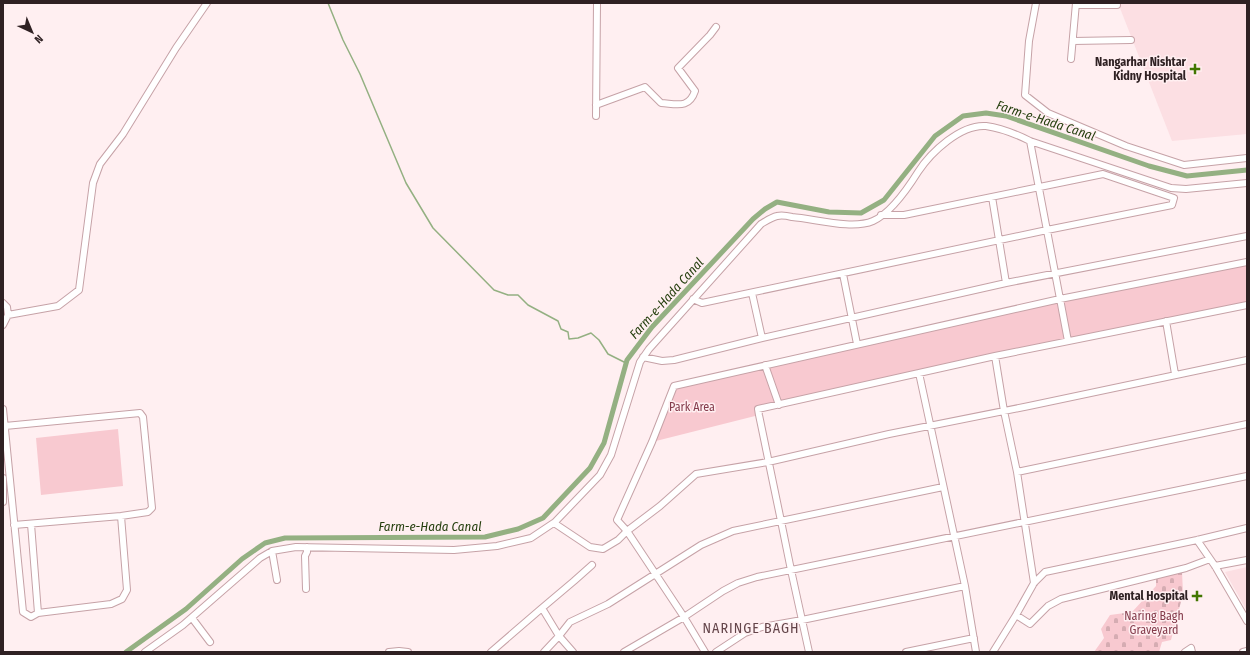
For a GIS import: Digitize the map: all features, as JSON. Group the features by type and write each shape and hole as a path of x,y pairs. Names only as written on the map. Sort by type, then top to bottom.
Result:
{"street":[{"path":"8,315 58,306 79,290 93,183 100,164 127,127 176,48 207,3"},
{"path":"596,3 596,116"},
{"path":"1036,3 1029,41 1025,95 1048,113 1126,146 1184,165 1247,158"},
{"path":"1071,59 1076,4 1117,5"},
{"path":"596,105 645,87 661,103 686,104 692,99 695,91 678,68 716,27"},
{"path":"1073,41 1131,40"},
{"path":"145,652 192,618 260,558 272,551 296,547 454,550 498,546 531,538 554,523 600,475 611,455 640,362 643,357 761,224 778,216 808,218 851,225 873,221 894,204 936,150 953,137 972,128 986,126 1016,134 1030,141 1171,188 1186,189 1247,183"},
{"path":"1030,141 1068,341"},
{"path":"693,299 702,303 1172,205 1174,198 1103,174 904,215 882,215"},
{"path":"992,197 1006,283"},
{"path":"643,357 662,361 674,360 762,338 1006,283 1247,236"},
{"path":"705,652 684,617 627,531 617,520 652,442 674,386 1060,299 1247,262"},
{"path":"843,274 857,344"},
{"path":"752,293 762,338"},
{"path":"3,303 6,307 8,315 3,325"},
{"path":"809,652 758,409 995,356 1247,305"},
{"path":"1166,321 1176,374"},
{"path":"995,356 1004,411 1017,472 1034,583"},
{"path":"554,523 590,547 603,549 618,540 696,474 768,462 930,425 1247,360"},
{"path":"764,365 779,405"},
{"path":"919,373 965,586 976,652"},
{"path":"3,409 23,612 31,617 38,612 111,604 122,599 127,590 121,516"},
{"path":"5,426 140,413 143,417 152,508 148,512 121,516 14,525"},
{"path":"1017,472 1247,424"},
{"path":"624,652 684,617 723,591 738,583 757,577 1247,476"},
{"path":"3,478 3,502"},
{"path":"544,652 570,622 608,604 701,545 733,531 943,487"},
{"path":"31,524 38,612"},
{"path":"993,652 1034,583 1045,572 1247,528"},
{"path":"1197,540 1215,566 1247,621"},
{"path":"306,589 305,556 307,547"},
{"path":"272,551 278,580"},
{"path":"1016,615 1030,624 1048,606 1061,599 1186,568 1210,559"},
{"path":"1215,566 1247,560"},
{"path":"491,652 592,565"},
{"path":"716,652 745,633 762,627 965,586"},
{"path":"542,608 559,636 573,652"},
{"path":"192,618 210,642"},
{"path":"906,652 974,638"},
{"path":"1185,652 1191,648 1192,652"},
{"path":"389,652 399,650 408,652"},
{"path":"1243,652 1247,651"}],"shaded area":[{"name":"Nangarhar Nishtar Kidny Hospital","path":"1118,3 1247,3 1247,134 1172,141"},
{"path":"1247,567 1247,611 1225,572"}],"green space":[{"name":"Park Area","path":"1247,262 1247,305 759,409 759,415 652,442 674,386"},
{"path":"118,429 123,486 41,495 36,438"},
{"name":"Naring Bagh Graveyard","path":"1182,571 1183,594 1171,640 1162,642 1159,652 1094,652 1104,638 1101,629 1110,615 1132,612 1156,586 1156,579"}],"waterway":[{"path":"328,3 406,183 433,228 494,290 508,295 518,295 528,305 558,321 561,329 568,332 569,339 578,338 591,333 599,340 608,354 626,363"},
{"name":"Farm-e-Hada Canal","path":"126,652 186,609 242,559 265,543 285,538 485,537 518,529 543,518 590,468 604,443 627,360 652,327 753,219 765,209 777,202 829,212 861,213 884,200 935,136 963,116 986,113 1006,116 1149,166 1187,176 1247,170"}],"place":[{"name":"Nangarhar Nishtar Kidny Hospital","path":"1195,69"},
{"name":"Mental Hospital","path":"1197,596"}],"district":[{"name":"NARINGE BAGH","path":"751,628"}]}
